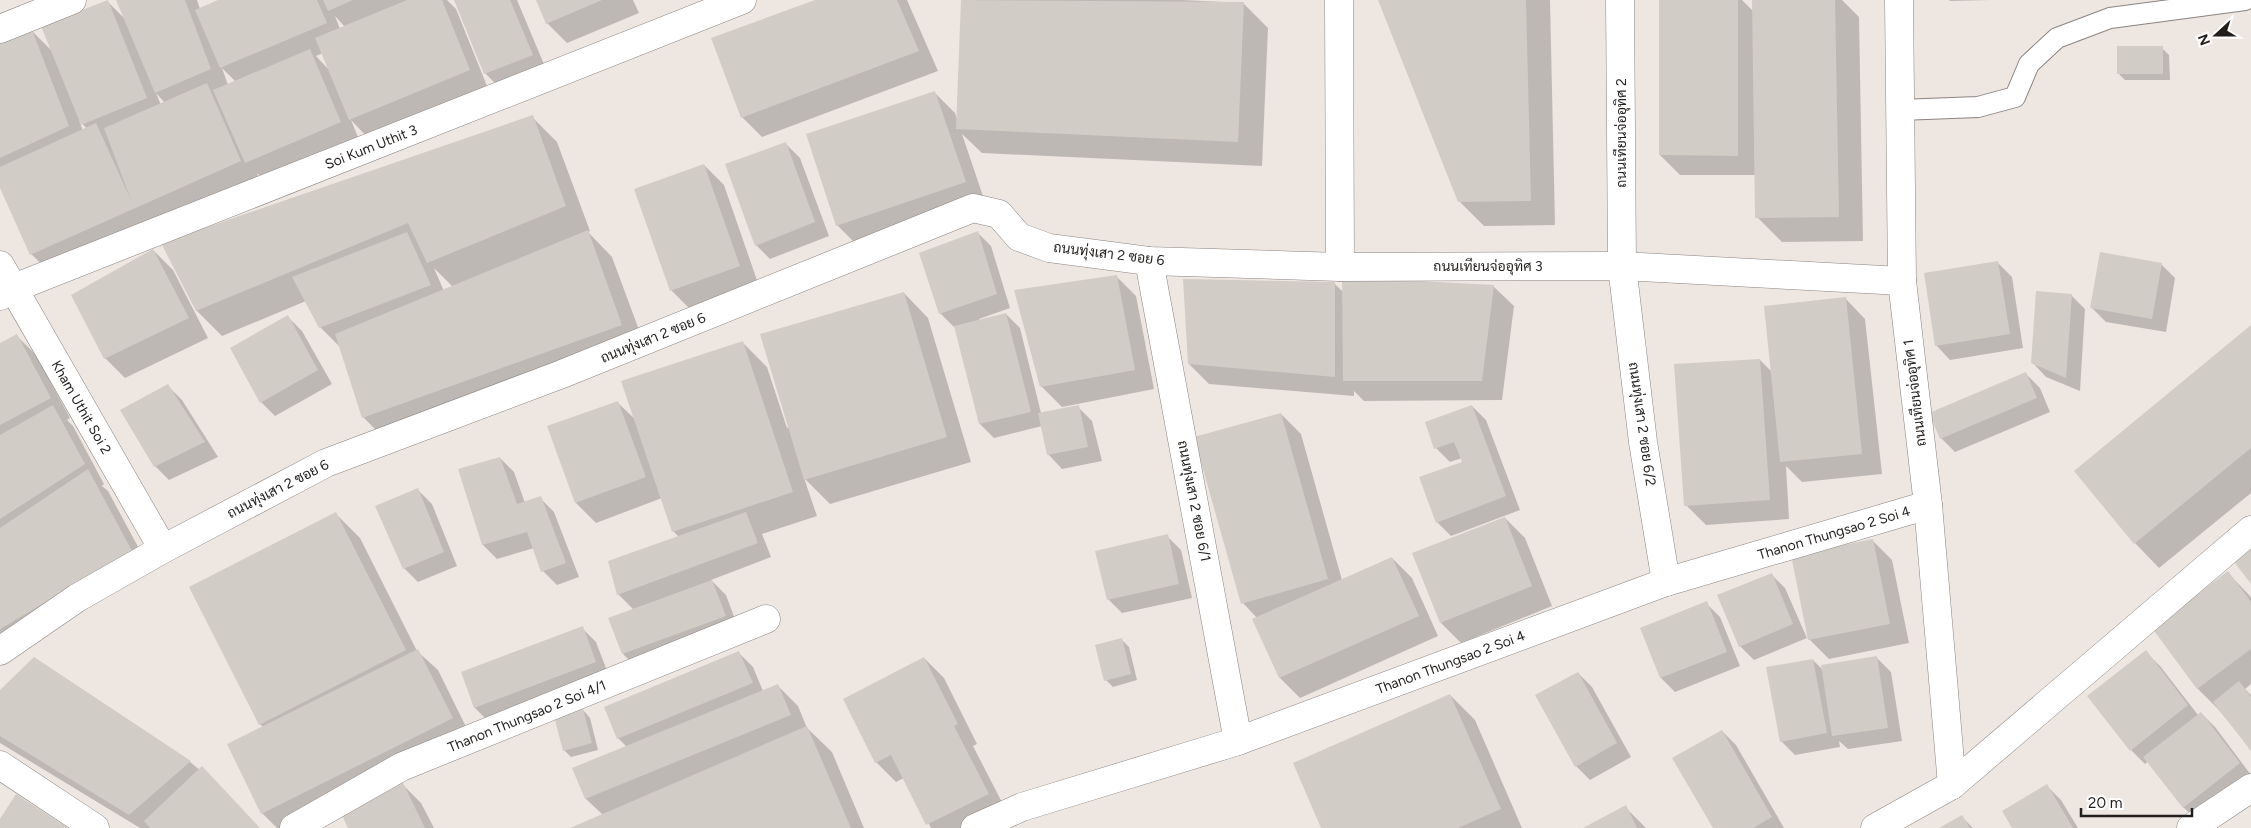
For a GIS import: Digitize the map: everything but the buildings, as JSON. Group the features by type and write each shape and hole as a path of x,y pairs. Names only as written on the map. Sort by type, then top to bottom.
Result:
{"street":[{"path":"0,29 72,0"},
{"name":"Soi Kum Uthit 3","path":"7,292 742,0"},
{"path":"1339,0 1340,267"},
{"name":"ถนนเทียนจ่ออุทิศ 2","path":"1620,0 1622,266"},
{"name":"ถนนเทียนจ่ออุทิศ 1","path":"1899,0 1902,281 1928,505 1952,785"},
{"name":"ถนนทุ่งเสา 2 ซอย 6","path":"0,651 78,598 163,548 326,463 562,374 973,208 999,214 1019,237 1049,248 1149,261 1340,267"},
{"name":"ถนนทุ่งเสา 2 ซอย 6/1","path":"1149,261 1238,741"},
{"name":"Kham Uthit Soi 2","path":"0,265 7,292 163,548"},
{"name":"ถนนเทียนจ่ออุทิศ 3","path":"1340,267 1622,266 1902,281"},
{"name":"ถนนทุ่งเสา 2 ซอย 6/2","path":"1622,266 1643,442 1666,582"},
{"name":"Thanon Thungsao 2 Soi 4","path":"975,828 1022,807 1238,741 1666,582 1928,505"},
{"path":"1874,828 1952,785 2251,530"},
{"name":"Thanon Thungsao 2 Soi 4/1","path":"294,828 401,767 766,619"},
{"path":"0,765 95,828"},
{"path":"2191,828 2251,788"}],"lane":[{"path":"1900,110 1978,107 2015,96 2029,64 2057,38 2110,18 2245,0"}]}
